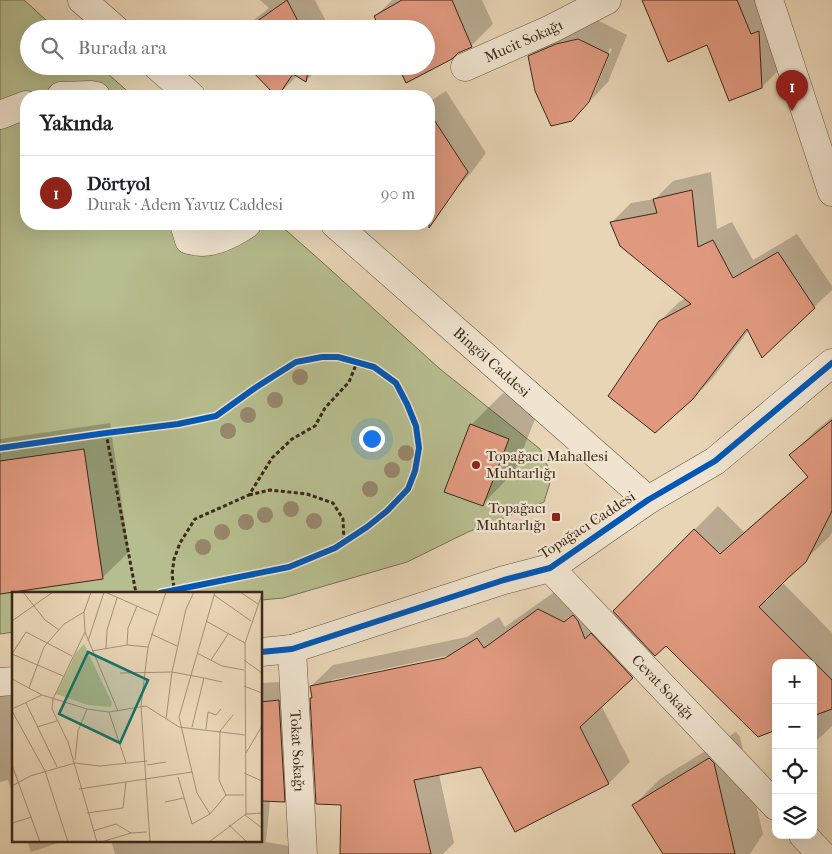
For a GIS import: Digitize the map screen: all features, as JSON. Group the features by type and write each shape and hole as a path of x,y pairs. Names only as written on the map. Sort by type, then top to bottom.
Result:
{"street":[{"path":"82,0 104,20"},
{"name":"Mucit Sokağı","path":"465,67 551,29 607,0"},
{"path":"769,0 832,192"},
{"path":"167,75 184,90"},
{"path":"0,115 20,107"},
{"path":"186,230 189,240 202,242 223,237 239,230"},
{"name":"Bingöl Caddesi","path":"342,230 648,500"},
{"name":"Topağacı Caddesi","path":"262,652 292,649 504,580 550,568 648,500 715,461 832,362"},
{"name":"Cevat Sokağı","path":"550,568 772,802"},
{"name":"Tokat Sokağı","path":"292,649 303,854"},
{"path":"807,839 821,854"}],"path":[{"path":"348,360 366,365"},
{"path":"249,495 272,458 292,439 315,426 325,408 348,382 357,362"},
{"path":"96,434 115,432"},
{"path":"106,433 136,592"},
{"path":"175,591 172,575 174,559 180,542 195,519 249,495 270,490 307,494 333,503 344,519 341,544"},
{"path":"341,544 352,537"},
{"path":"167,591 184,588"}],"green space":[{"path":"0,0 24,0 46,20 20,20 20,75 109,75 126,90 20,90 20,230 286,230 440,369 540,449 552,476 544,502 468,532 407,562 283,598 262,600 262,592 12,592 12,632 0,634"}],"building":[{"path":"287,0 297,20 259,20"},
{"path":"402,0 452,0 472,47 458,53 452,59 435,68 435,20 376,20 374,16"},
{"path":"642,0 737,0 751,34 759,31 762,88 729,101 707,45 668,62"},
{"path":"578,39 609,54 589,102 572,121 551,126 535,91 528,56 556,44"},
{"path":"256,75 292,75 282,90 270,90"},
{"path":"295,75 307,75 306,82"},
{"path":"402,75 421,75 406,83"},
{"path":"435,121 468,172 435,219"},
{"path":"692,190 698,247 713,240 733,278 778,252 815,308 762,358 747,329 693,399 655,433 608,396 659,321 691,304 620,246 610,222 657,213 653,199"},
{"path":"832,420 832,511 806,562 759,607 811,659 772,659 772,732 758,737 666,646 655,656 613,611 694,529 720,554 808,477 789,455"},
{"name":"Topağacı Mahallesi Muhtarlığı","path":"470,424 509,439 483,506 444,492"},
{"path":"84,449 103,579 0,594 0,461"},
{"path":"538,609 564,622 573,615 578,621 585,639 591,633 633,678 580,727 609,784 515,832 481,767 414,780 431,854 340,854 341,805 316,804 310,686 445,658 477,638 484,648"},
{"path":"817,665 832,680 832,709 817,715"},
{"path":"279,700 285,802 262,801 262,702"},
{"path":"709,758 714,763 735,854 663,854 632,805"}],"cycle path":[{"path":"0,448 178,424 216,416 296,362 322,357 338,357 374,367 396,383 416,426 419,448 415,471 408,489 387,511 335,548 289,567 165,592"},
{"path":"262,652 292,649 504,580 550,568 648,500 715,461 832,363"}],"place":[{"name":"Dörtyol","path":"792,111"},
{"name":"Topağacı Mahallesi Muhtarlığı","path":"476,465"},
{"name":"Topağacı Muhtarlığı","path":"556,517"}]}
